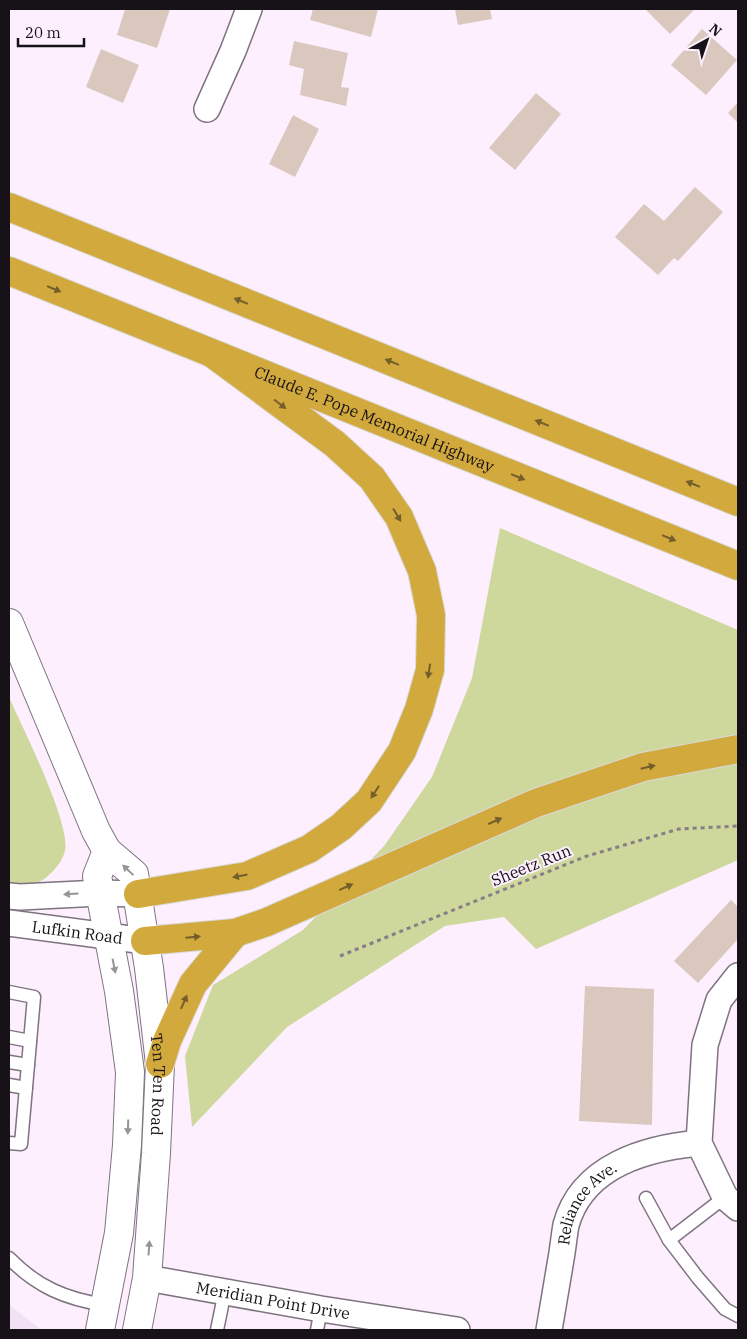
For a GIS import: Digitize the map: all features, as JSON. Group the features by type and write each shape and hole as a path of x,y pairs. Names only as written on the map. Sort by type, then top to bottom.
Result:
{"highway":[{"path":"9,207 738,502"},
{"name":"Claude E. Pope Memorial Highway","path":"9,271 738,566"},
{"path":"138,894 247,876 309,849 341,827 370,801 402,751 419,709 430,670 431,615 424,580 399,517 372,478 335,444 213,354"},
{"path":"145,941 235,933 267,922 536,803 643,767 738,749"},
{"path":"160,1064 167,1041 192,984 235,933"}],"main road":[{"name":"Ten Ten Road","path":"9,623 96,831 107,851 134,874 138,894 160,1064 156,1153 146,1278 137,1330"},
{"name":"Ten Ten Road","path":"103,1318 119,1233 128,1145 130,1072 119,991 97,876 107,851"}],"street":[{"path":"207,109 250,9"},
{"name":"Lufkin Road","path":"9,896 100,893 138,894"},
{"name":"Lufkin Road","path":"9,923 145,941"},
{"path":"732,1202 699,1143 705,1045 719,1000 738,976"},
{"name":"Reliance Ave.","path":"549,1330 566,1225 576,1203 588,1186 614,1165 644,1152 699,1143"},
{"name":"Meridian Point Drive","path":"146,1278 225,1291 319,1320 457,1330"}],"lane":[{"path":"9,992 34,997 21,1144 9,1142"},
{"path":"9,1037 30,1041"},
{"path":"9,1062 28,1065"},
{"path":"9,1085 26,1088"},
{"path":"646,1198 669,1240 698,1278 725,1309 738,1316"},
{"path":"669,1240 732,1202"},
{"path":"9,1258 24,1274 50,1290 84,1302 103,1318"},
{"path":"217,1330 225,1291"}],"path":[{"name":"Sheetz Run","path":"340,956 587,856 679,829 738,826"}],"shaded area":[{"path":"9,1305 42,1330 9,1330"}],"green space":[{"path":"500,528 738,630 738,860 536,949 504,917 445,926 287,1027 192,1127 185,1056 213,985 303,930 384,846 432,777 472,678"},
{"path":"9,697 44,775 61,819 65,838 63,857 52,872 32,886 23,888 9,888"}],"building":[{"path":"125,9 170,9 157,48 117,35"},
{"path":"313,9 378,9 371,37 310,20"},
{"path":"455,9 490,9 492,19 458,25"},
{"path":"645,9 691,9 693,11 670,34"},
{"path":"702,29 737,60 706,95 671,65"},
{"path":"294,41 348,53 341,87 349,88 346,106 300,95 304,69 289,65"},
{"path":"101,49 139,65 123,103 86,87"},
{"path":"536,93 561,114 515,170 489,148"},
{"path":"738,102 738,123 728,113"},
{"path":"293,115 319,129 295,177 269,164"},
{"path":"695,187 723,212 678,261 674,258 658,275 615,237 644,204 664,221"},
{"path":"731,900 738,907 738,939 698,983 674,961"},
{"path":"585,986 654,989 652,1125 579,1121"}]}
